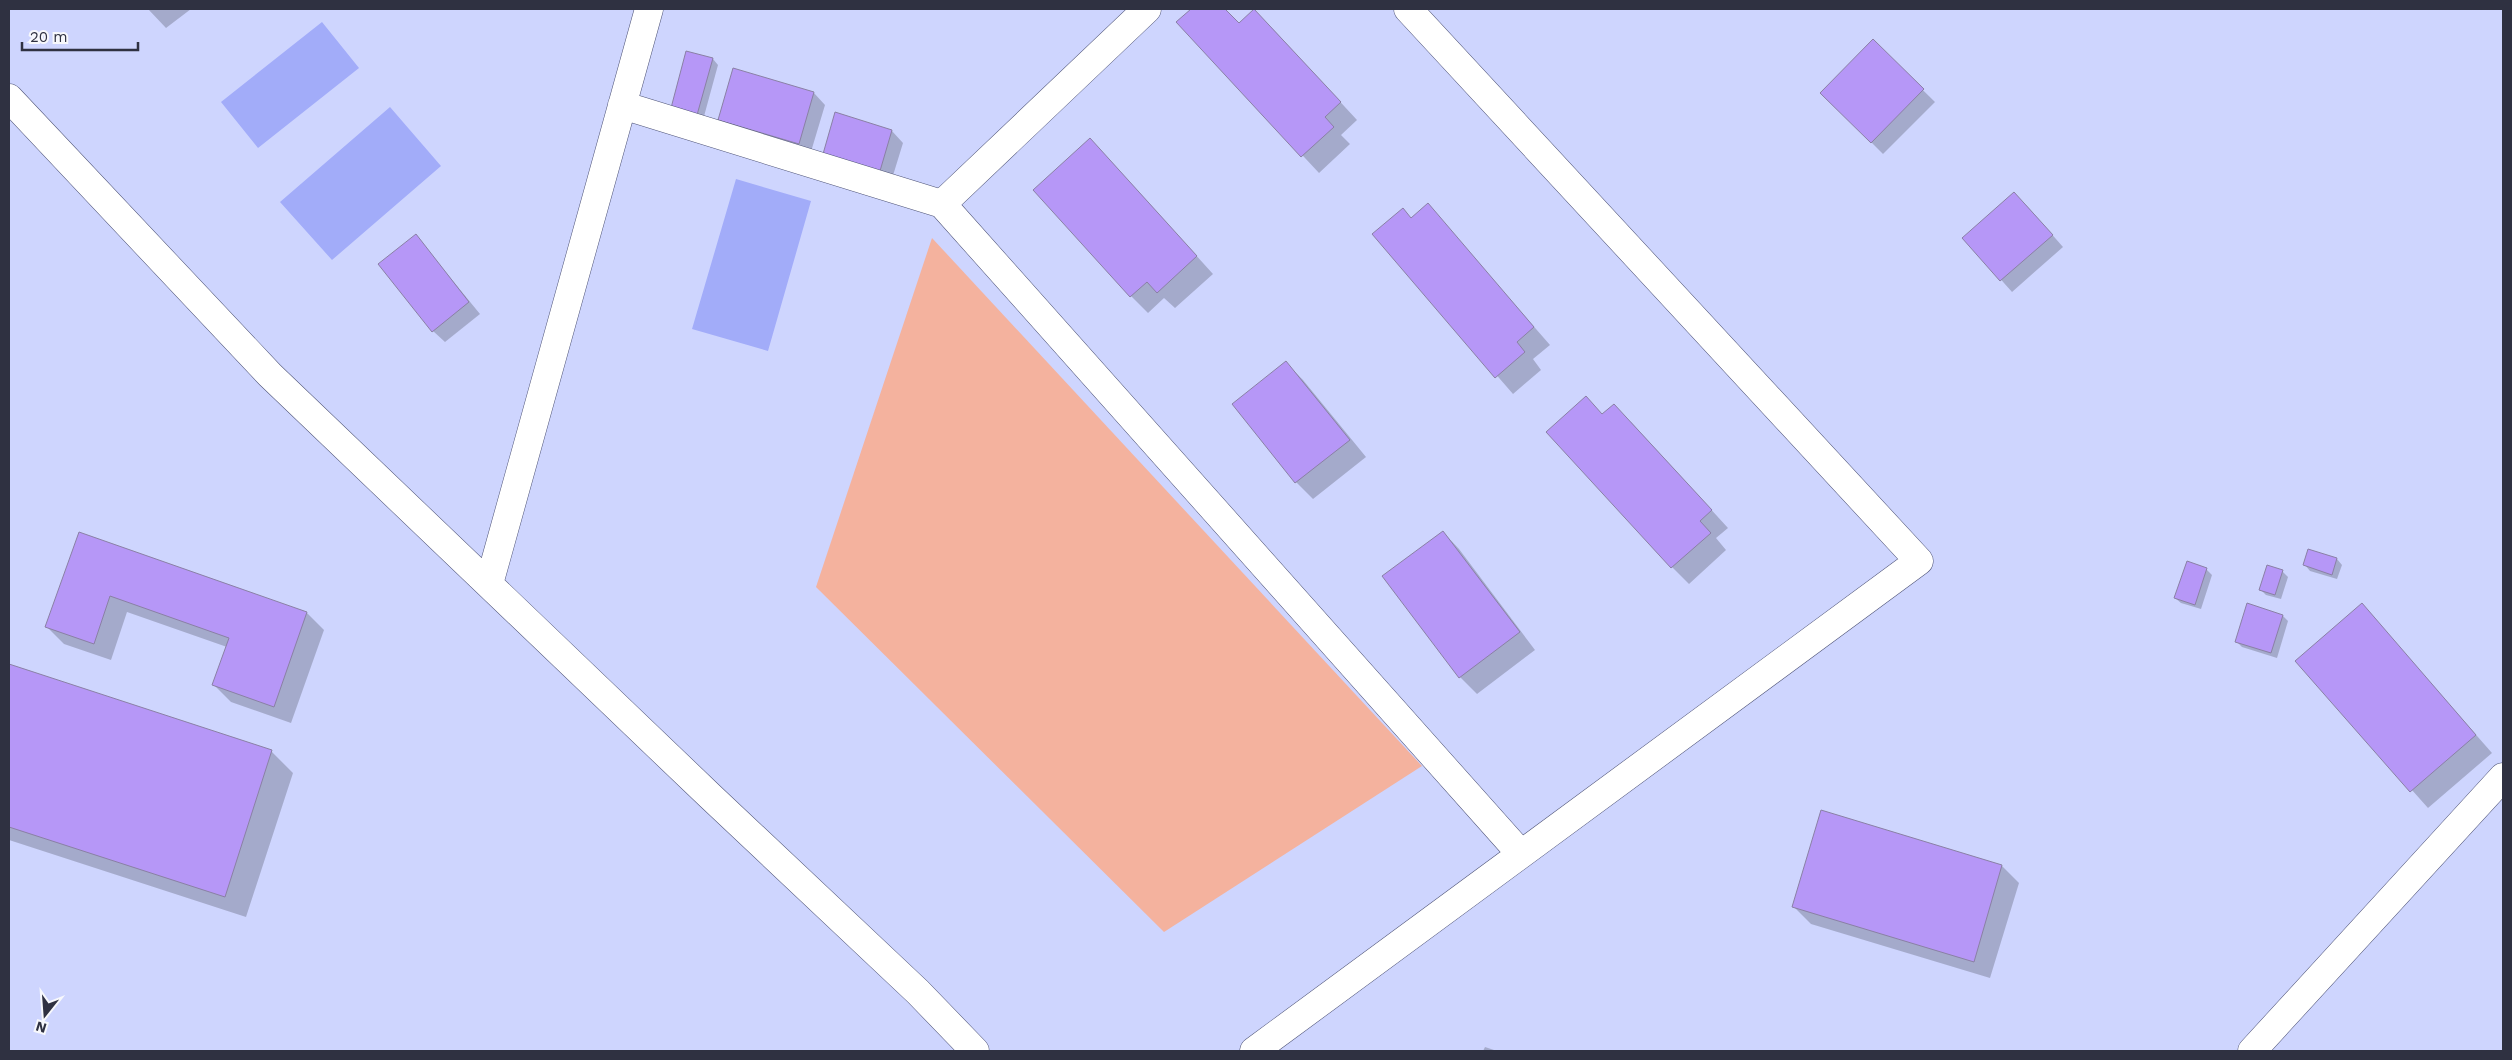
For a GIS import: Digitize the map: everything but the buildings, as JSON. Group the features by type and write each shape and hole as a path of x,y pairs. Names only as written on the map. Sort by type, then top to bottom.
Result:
{"street":[{"path":"489,584 649,9"},
{"path":"942,204 1147,9"},
{"path":"1254,1051 1919,561 1408,9"},
{"path":"9,98 270,375 918,992 975,1051"},
{"path":"622,105 942,204 1521,854"},
{"path":"2252,1051 2503,777"}],"shaded area":[{"path":"932,238 1422,766 1164,932 816,587"}],"water":[{"path":"322,22 359,68 258,148 221,102"},
{"path":"390,107 441,166 332,260 280,202"},
{"path":"736,179 811,201 768,351 692,329"}]}
